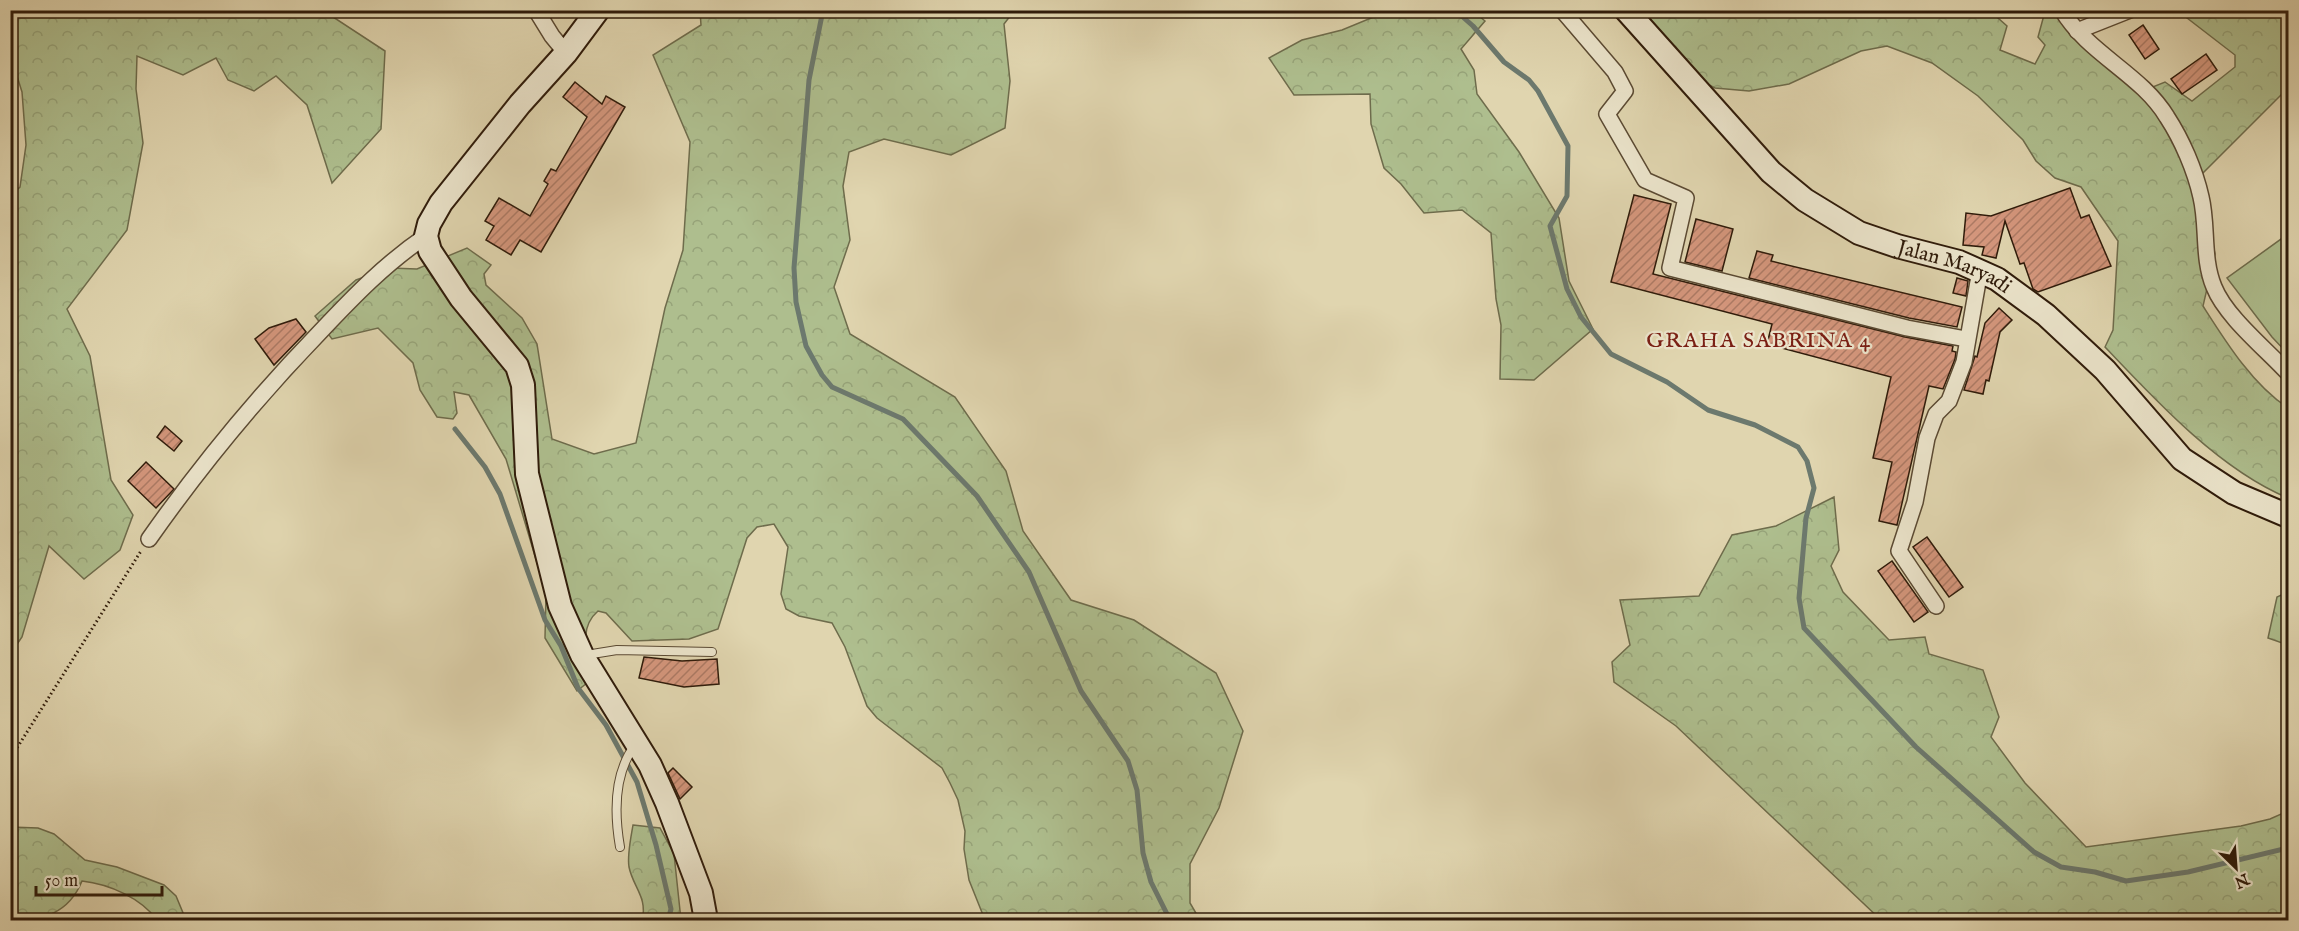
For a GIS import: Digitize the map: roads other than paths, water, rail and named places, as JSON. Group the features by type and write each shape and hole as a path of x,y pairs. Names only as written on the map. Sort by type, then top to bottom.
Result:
{"street":[{"path":"536,10 566,53"},
{"path":"598,10 566,53 520,104 441,203 429,224 426,236 430,251 461,298 517,366 523,385 527,474 560,606 582,655 633,747 668,803 701,893 706,921"},
{"path":"1562,10 1615,72 1625,91 1607,114 1645,180 1686,198 1670,268 1907,328 1966,339"},
{"name":"Jalan Maryadi","path":"1626,10 1771,172 1805,200 1845,226 1869,237 1980,270 2023,296 2105,370 2182,459 2234,493 2289,516"},
{"path":"2062,10 2077,31 2151,95 2168,118 2189,163 2201,198 2204,241 2214,288 2237,319 2289,373"},
{"path":"2077,31 2130,10"},
{"path":"148,539 197,470 280,373 365,285 399,255 426,236"},
{"path":"1936,606 1899,551 1915,502 1927,438 1936,414 1949,401 1964,363 1966,339 1980,270"}],"lane":[{"path":"582,655 617,651 712,652"},
{"path":"620,846 617,827 619,773 633,747"}],"waterway":[{"path":"823,10 809,80 794,268 796,302 806,346 822,375 832,387 903,419 977,496 1029,572 1081,691 1128,761 1137,790 1143,853 1151,882 1170,920"},
{"path":"1455,10 1473,26 1504,62 1529,80 1538,91 1568,146 1567,196 1550,226 1567,289 1581,317 1611,354 1667,382 1708,410 1755,425 1798,447 1807,461 1814,488 1806,518 1799,598 1804,628 1916,747 2034,852 2061,867 2095,872 2126,881 2188,872 2288,848"},
{"path":"455,429 485,467 500,494 545,620 561,646 578,688 606,725 637,782 656,845 671,909 668,920"}],"district":[{"name":"GRAHA SABRINA 4","path":"1759,339"}]}
